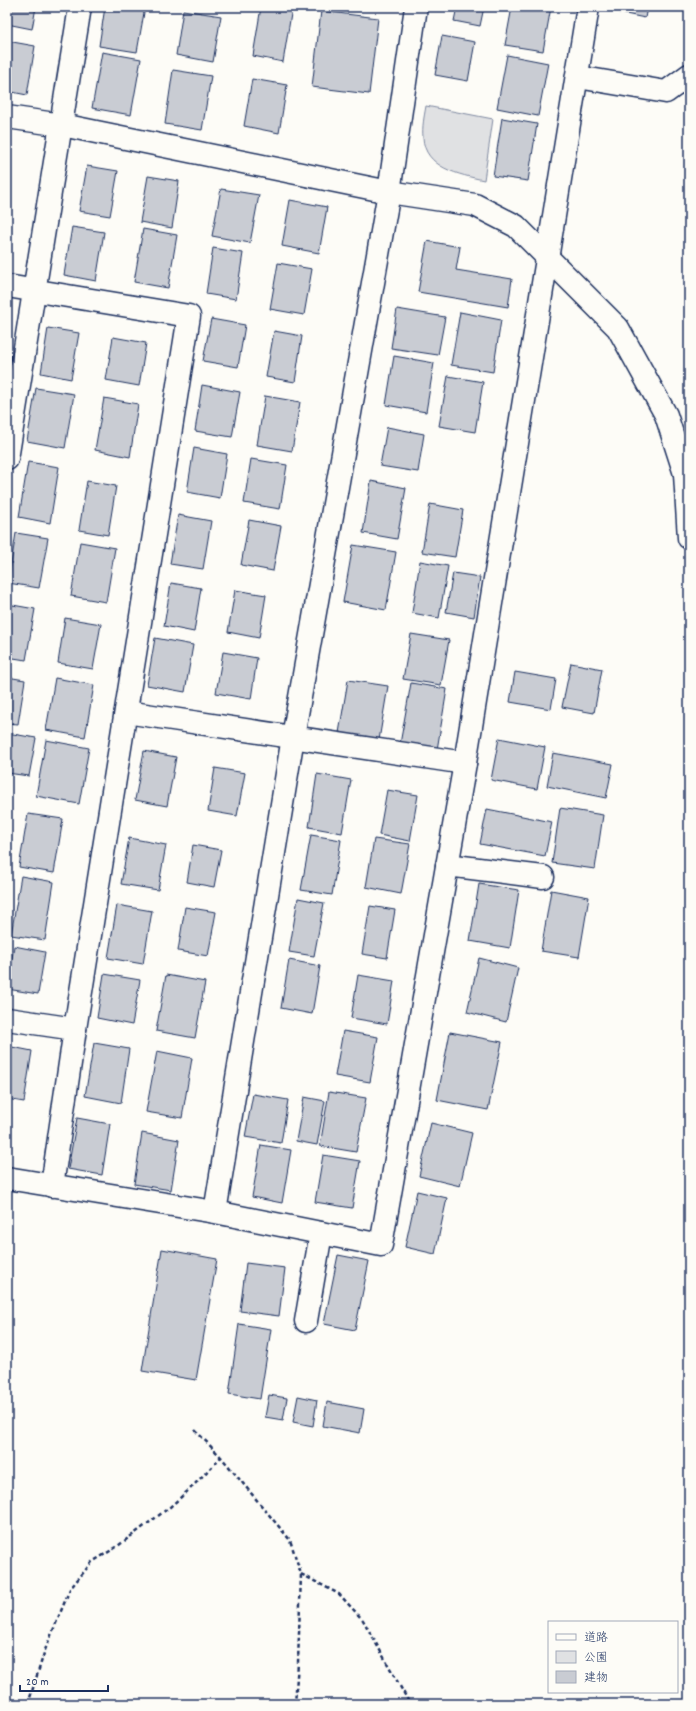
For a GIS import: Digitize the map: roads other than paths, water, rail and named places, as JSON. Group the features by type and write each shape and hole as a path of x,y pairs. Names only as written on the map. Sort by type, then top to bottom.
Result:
{"street":[{"path":"7,458 80,7"},
{"path":"215,1212 293,736 389,192 416,7"},
{"path":"7,1178 215,1212 381,1245 465,763 578,77 588,7"},
{"path":"578,77 666,92 689,75"},
{"path":"7,117 62,125 389,192 475,205 516,226 548,256 618,328 666,416 685,474 688,496 689,538"},
{"path":"7,286 189,316 75,1030 52,1186"},
{"path":"126,712 465,763"},
{"path":"447,865 543,876"},
{"path":"7,1020 75,1030"},
{"path":"306,1321 321,1233"}]}
